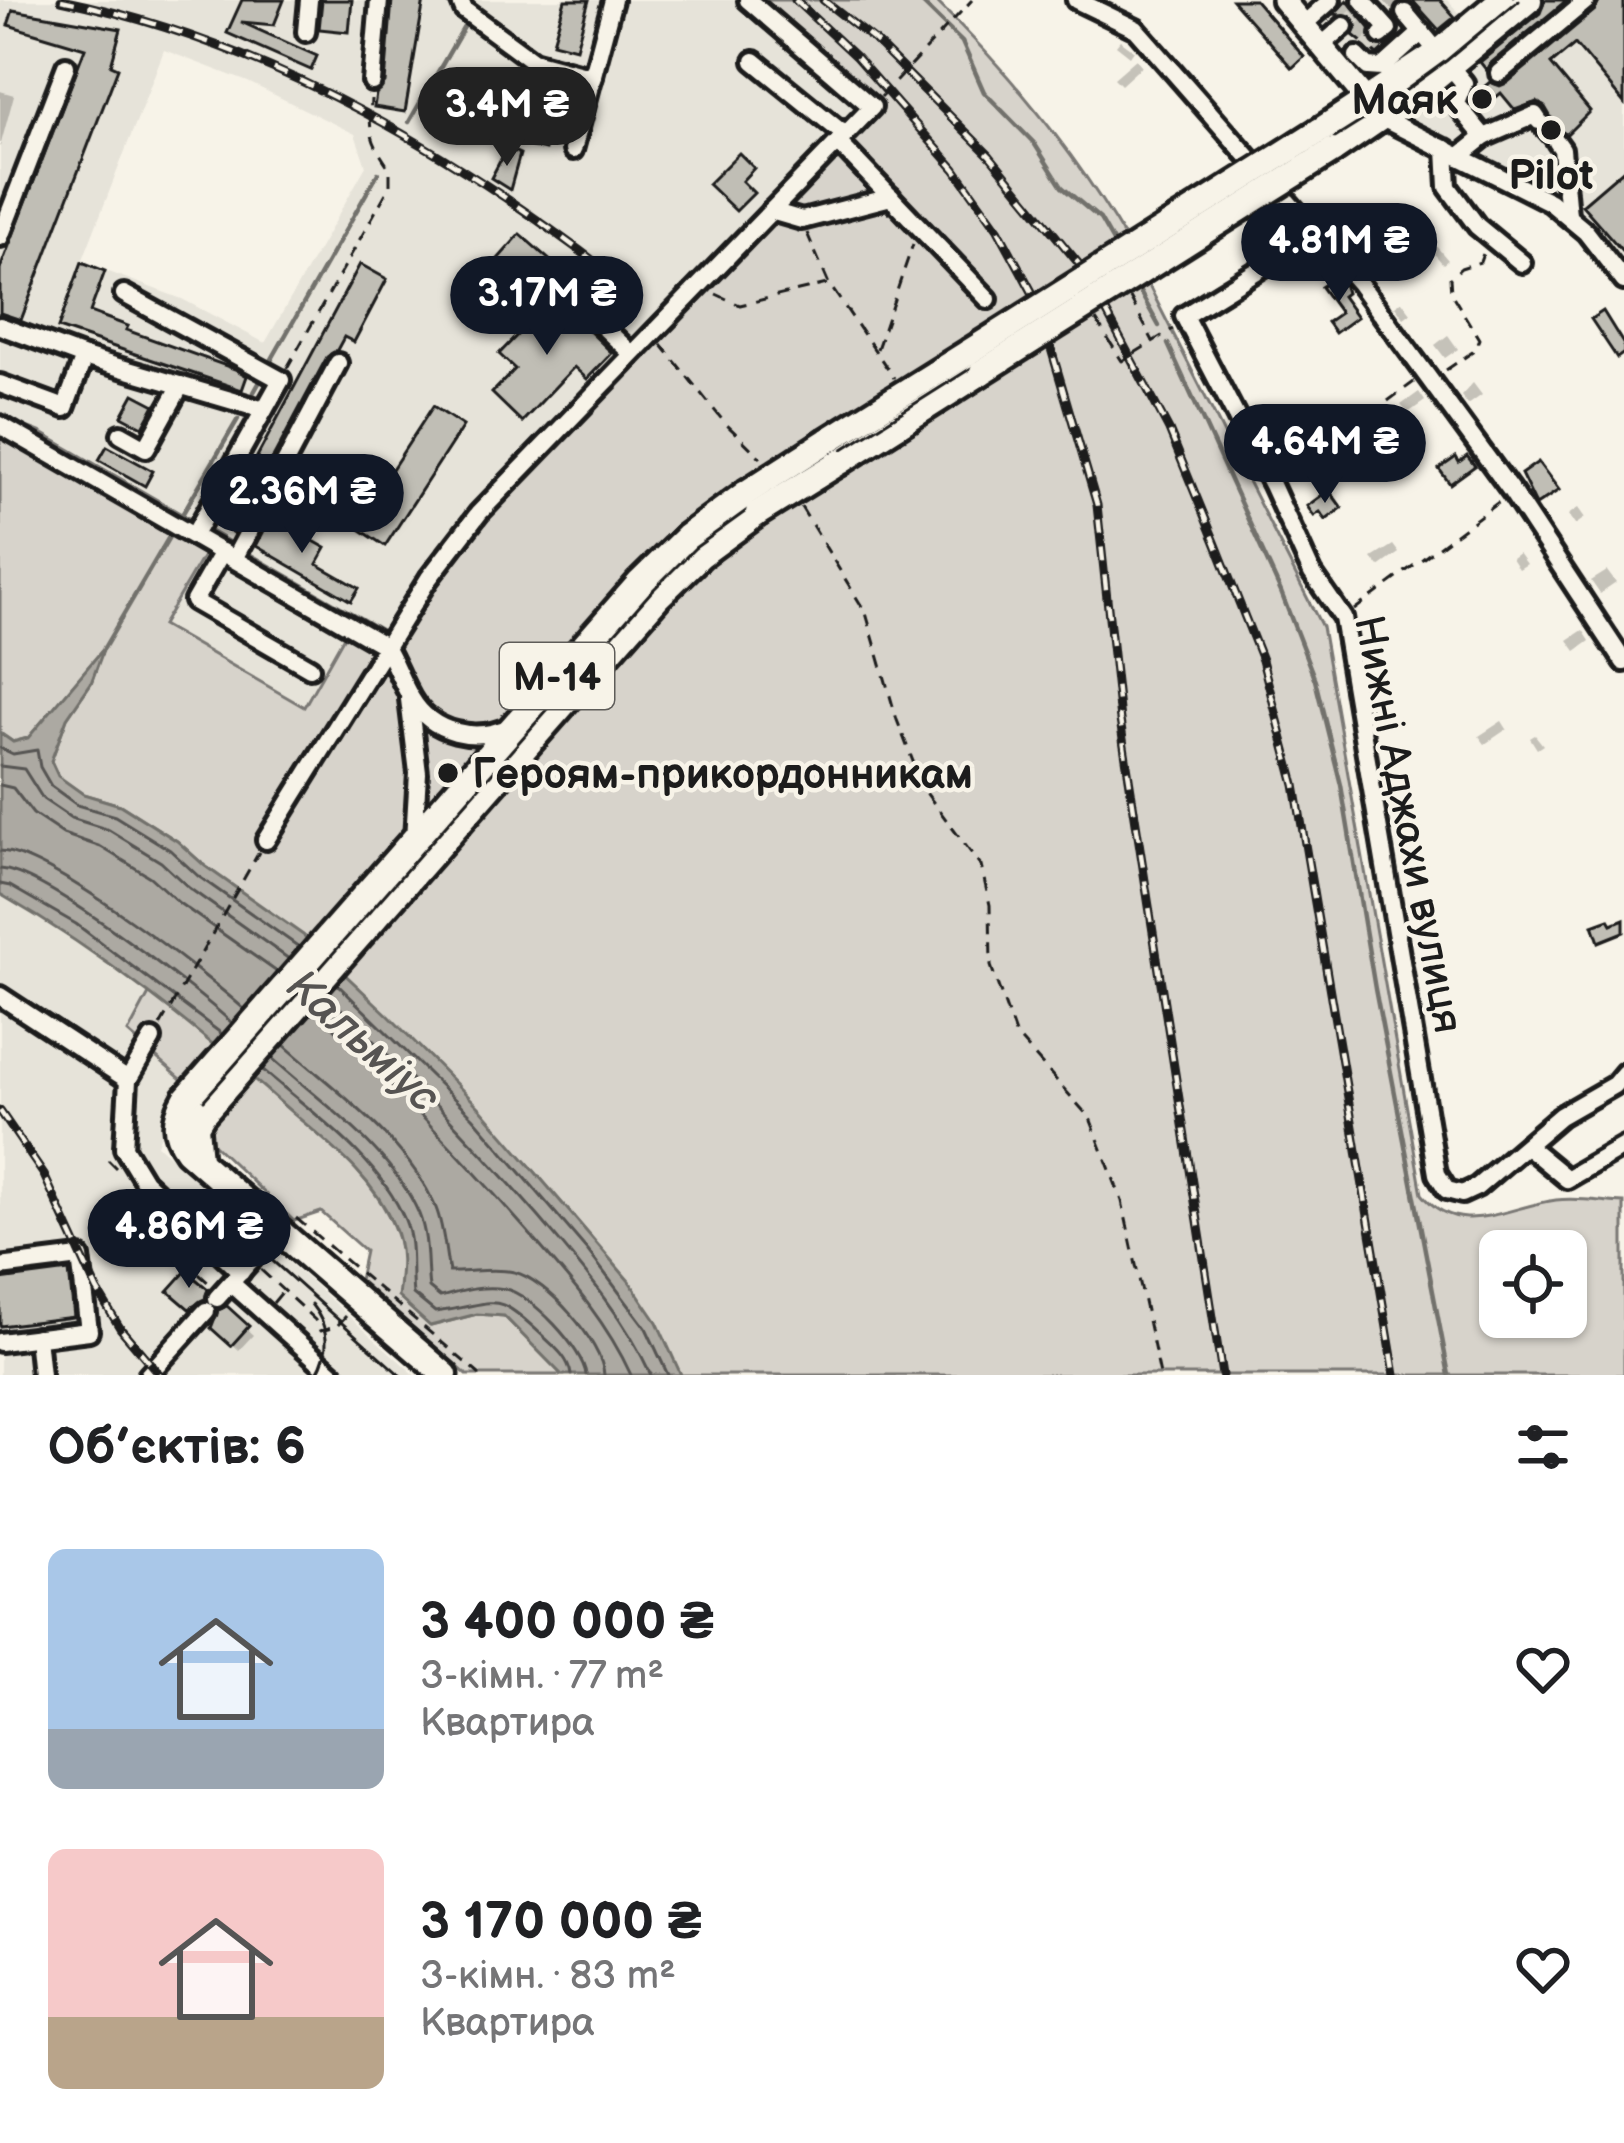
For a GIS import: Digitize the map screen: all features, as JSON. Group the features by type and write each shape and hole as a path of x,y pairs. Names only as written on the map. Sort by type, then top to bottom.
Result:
{"highway":[{"name":"М-14","path":"1450,62 1501,0"},
{"name":"М-14","path":"392,883 414,839 662,559 1450,62 1529,0"},
{"name":"М-14","path":"445,1375 283,1220 199,1160 177,1137 183,1102 202,1098 392,883 752,503"}],"main road":[{"path":"1283,0 1321,46 1354,58 1374,109"}],"street":[{"path":"306,32 309,0"},
{"path":"372,82 379,0"},
{"path":"573,150 613,0"},
{"path":"266,840 429,578 479,514 872,107 748,0"},
{"path":"1076,0 1136,29 1359,283 1512,492 1624,662"},
{"path":"1304,25 1331,0"},
{"path":"1499,73 1587,0"},
{"path":"1363,6 1388,28 1381,35"},
{"path":"468,11 533,61 593,76"},
{"path":"1405,14 1450,62 1456,103 1484,137"},
{"path":"1321,46 1344,26"},
{"path":"1354,58 1368,68 1450,62"},
{"path":"754,61 842,139 988,299"},
{"path":"0,237 8,194 65,66"},
{"path":"1374,109 1568,215 1624,281"},
{"path":"1452,153 1535,115 1539,121"},
{"path":"1557,142 1562,149 1568,215"},
{"path":"1452,153 1448,188 1477,226 1522,263"},
{"path":"771,211 802,220 891,196"},
{"path":"1186,320 1184,316 1312,232"},
{"path":"560,286 632,354"},
{"path":"124,294 280,380 190,534"},
{"name":"Нижні Аджахи вулиця","path":"1186,320 1312,573 1343,618 1437,1174 1448,1190 1462,1194 1527,1146"},
{"path":"0,326 84,357 265,410"},
{"path":"0,384 65,408 84,357"},
{"path":"310,668 194,601 228,556 338,363"},
{"path":"121,434 146,448 181,386"},
{"path":"0,425 385,646 425,716 445,728 479,735 513,726"},
{"path":"406,686 417,751 414,839"},
{"path":"0,996 128,1080"},
{"path":"152,1039 128,1080 124,1148 132,1166 178,1216 228,1287 334,1375"},
{"path":"1624,1073 1614,1085 1560,1116 1527,1146 1567,1179 1624,1146"},
{"path":"148,1375 283,1220"},
{"path":"0,1267 80,1257 89,1331 0,1342"},
{"path":"37,1337 41,1375"}],"path":[{"path":"872,107 972,0"},
{"path":"280,380 390,186 390,169 373,147 370,132 372,82"},
{"path":"802,220 829,284 892,374"},
{"path":"877,351 919,225"},
{"path":"1272,485 1478,345 1474,326 1449,286 1455,272 1475,266 1484,254 1477,226"},
{"path":"699,285 740,305 829,284"},
{"path":"1129,297 1153,341"},
{"path":"1096,318 1118,360 1186,320"},
{"path":"652,333 724,422 772,470"},
{"path":"1343,618 1512,492"},
{"path":"794,497 866,614 896,720 924,790 981,866 991,905 991,966 1015,1034 1090,1118 1122,1201 1160,1375"},
{"path":"152,1039 266,840"},
{"path":"283,1220 480,1375"},
{"path":"152,1231 228,1287 315,1320 320,1331 327,1330"}],"shaded area":[{"path":"0,0 741,0 864,107 386,634 40,432 0,417","holes":["164,50 248,82 355,134 366,166 265,343 182,299 82,262"]},
{"path":"741,0 935,0 1041,116 1129,245 743,488 313,945 177,841 120,805 83,794 58,777 51,761 102,651 28,738 13,742 0,733 0,417 40,432 387,633 424,575 864,108","holes":["204,554 344,636 304,707 162,625"]},
{"path":"1291,0 1447,0 1465,19 1368,92"},
{"path":"1537,0 1624,0 1624,268 1592,227 1554,195 1396,116"},
{"path":"1144,276 1322,627 1422,1194 1436,1208 1467,1218 1556,1200 1624,1203 1624,1375 681,1375 640,1302 574,1217 477,1108 339,969 704,559"},
{"path":"203,554 345,636 304,707 162,625"},
{"path":"0,894 69,933 150,992 128,1033 189,1086 168,1113 157,1145 415,1375 0,1375"},
{"path":"150,992 222,1049 189,1086 128,1033"},
{"path":"247,1072 342,1155 382,1204 402,1259 399,1297 431,1326 477,1314 504,1316 562,1375 467,1375 359,1280 365,1251 321,1212 294,1221 213,1144 207,1117"}],"water":[{"name":"Кальміус","path":"104,648 91,683 67,718 51,761 58,776 83,794 120,805 177,841 303,935 389,1016 481,1109 629,1281 657,1322 681,1375 562,1375 504,1316 477,1314 430,1326 398,1297 401,1260 396,1233 374,1190 347,1161 150,994 0,894 0,733 13,742 28,738"}],"building":[{"path":"242,0 284,0 274,25 241,22 317,56 311,70 227,33"},
{"path":"322,0 352,0 349,32 319,29"},
{"path":"392,0 424,0 405,112 374,107 385,83"},
{"path":"565,0 589,0 576,48 553,42"},
{"path":"1232,0 1255,0 1304,57 1292,68"},
{"path":"1347,0 1370,28 1372,44 1388,46 1378,55 1353,35 1357,25 1353,17 1334,14"},
{"path":"1412,0 1440,0 1455,17 1439,30"},
{"path":"1545,0 1567,0 1487,71 1480,62 1540,13"},
{"path":"1600,0 1624,0 1624,103 1575,44 1551,64 1590,111 1567,134 1551,131 1545,144 1535,133 1547,131 1552,119 1537,102 1515,110 1501,93 1479,111 1472,97 1490,82 1507,83 1595,10"},
{"path":"13,10 121,29 111,65 118,68 21,320 0,313 0,269 85,48 8,25"},
{"path":"538,87 560,93 545,150 523,145"},
{"path":"507,148 520,154 510,190 491,178"},
{"path":"739,153 754,168 742,181 754,193 736,211 708,184"},
{"path":"1624,169 1624,253 1582,205"},
{"path":"520,234 554,264 502,323 468,293"},
{"path":"82,262 105,271 90,312 235,369 247,376 242,390 58,328"},
{"path":"360,264 387,279 354,342 344,337 327,357 233,533 220,526"},
{"path":"1336,277 1357,317 1335,333 1327,322 1340,313 1321,287"},
{"path":"554,297 612,353 587,379 574,367 522,422 492,393 515,369 499,354"},
{"path":"1603,311 1624,345 1624,353 1617,358 1591,319"},
{"path":"134,394 155,405 143,427 122,416"},
{"path":"433,406 463,426 385,546 355,526"},
{"path":"107,446 153,471 145,486 99,460"},
{"path":"1467,456 1475,466 1450,484 1439,469 1456,457 1459,462"},
{"path":"1538,462 1559,490 1536,505 1521,474"},
{"path":"1329,490 1342,508 1326,520 1320,512 1314,516 1307,506"},
{"path":"271,517 326,548 317,564 359,588 351,601 256,546"},
{"path":"1609,919 1612,924 1624,919 1624,932 1599,942 1593,925"},
{"path":"69,1271 74,1317 0,1326 0,1280"},
{"path":"186,1271 208,1289 205,1299 189,1309 168,1291"},
{"path":"227,1306 249,1326 231,1346 211,1328 218,1310"}],"waterway":[{"path":"919,0 962,42 984,92 1034,143 1062,187 1100,219 1116,247"},
{"path":"409,122 468,20"},
{"path":"268,366 378,173"},
{"path":"1135,283 1159,326"},
{"path":"1168,344 1281,592 1315,680 1341,785 1449,1375"},
{"path":"254,392 263,376"},
{"path":"104,648 238,419"}],"tunnel":[{"path":"1344,26 1360,12"},
{"path":"1365,49 1381,35"}],"tram line":[{"path":"204,1100 651,592 695,548 753,506 1376,112 1519,0"},
{"path":"199,1195 400,1375"},
{"path":"311,1304 326,1339 316,1375"}],"railway":[{"path":"61,0 217,45 364,113 503,196 634,292"},
{"path":"795,0 856,57 955,169 998,229 1037,301 1097,505 1120,720 1222,1375"},
{"path":"823,0 874,40 990,156 1084,270 1169,430 1262,660 1295,785 1395,1375"},
{"path":"0,1111 44,1175 97,1290 120,1328 160,1375"}],"place":[{"name":"Маяк","path":"1482,99"},
{"name":"Pilot","path":"1551,130"},
{"name":"Героям-прикордонникам","path":"448,773"}]}
